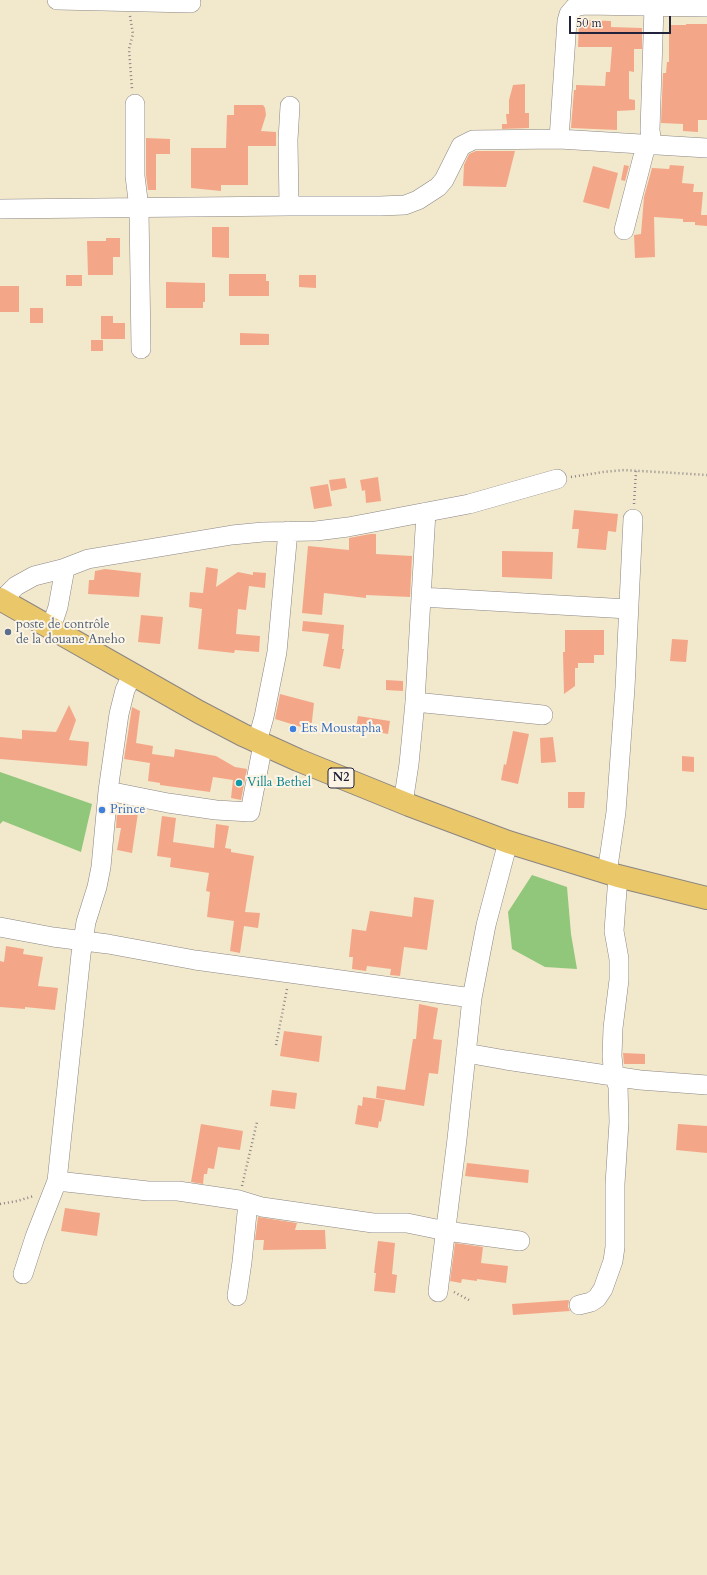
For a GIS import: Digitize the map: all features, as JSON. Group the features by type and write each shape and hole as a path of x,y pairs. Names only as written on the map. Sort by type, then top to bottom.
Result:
{"highway":[{"name":"N2","path":"1,600 132,675 260,743 403,803 508,842 613,875 707,898"}],"street":[{"path":"57,0 191,3"},
{"path":"559,139 567,21 569,14 575,8 584,5 654,7 683,3 707,7"},
{"path":"624,230 649,145 654,7"},
{"path":"134,104 134,176 139,208 141,348"},
{"path":"289,206 290,106"},
{"path":"0,209 406,205 418,200 438,187 444,180 461,146 466,142 473,140 559,139 707,148"},
{"path":"1,600 16,586 34,576 65,568 88,559 232,535 263,532 316,531 348,527 469,504 557,479"},
{"path":"403,803 409,764 415,702 426,512"},
{"path":"579,1305 591,1302 597,1298 603,1289 613,1261 615,1247 615,1184 619,1122 618,1086 614,1076 612,1056 613,1028 619,980 619,960 614,931 613,875 625,688 633,518"},
{"path":"108,791 168,803 216,810 250,812 264,717 278,652 288,531"},
{"path":"51,628 58,607 65,568"},
{"path":"421,597 628,609"},
{"path":"23,1274 35,1237 56,1186 86,922 97,887 101,867 108,791 121,703 132,675"},
{"path":"415,702 543,715"},
{"path":"438,1292 457,1139 472,998 486,925 508,842"},
{"path":"0,927 53,937 108,944 195,960 472,998"},
{"path":"466,1053 662,1083 707,1085"},
{"path":"56,1186 178,1192 244,1202 262,1207 373,1223 407,1223 446,1231 520,1241"},
{"path":"237,1296 242,1262 244,1202"}],"path":[{"path":"126,1 130,14 133,34 129,49 134,104"},
{"path":"557,479 624,470 707,474"},
{"path":"633,518 636,471"},
{"path":"276,1045 285,995 293,973"},
{"path":"244,1202 257,1122"},
{"path":"0,1204 17,1202 56,1186"}],"green space":[{"path":"0,772 92,804 81,852 3,821 0,824"},
{"path":"532,875 567,887 571,934 577,969 545,967 512,949 508,912"}],"building":[{"path":"579,20 611,21 611,27 642,28 642,49 634,49 634,72 629,71 629,99 635,100 635,110 617,111 617,130 571,128 574,90 576,90 576,85 605,86 606,72 610,72 612,47 578,47"},
{"path":"707,24 707,120 698,120 698,132 683,131 683,124 661,123 663,73 666,73 667,62 669,62 669,25"},
{"path":"525,84 525,113 529,113 529,128 502,129 502,124 507,124 506,114 509,114 509,100 513,85"},
{"path":"234,105 263,105 266,115 261,131 276,132 276,146 248,146 248,185 221,185 221,191 191,188 191,148 226,148 227,115 234,115"},
{"path":"146,138 170,139 170,154 156,154 156,190 148,190 146,175"},
{"path":"476,151 515,151 506,187 463,186 464,165 469,154"},
{"path":"624,165 629,166 625,181 621,180"},
{"path":"670,165 684,166 682,183 694,184 693,192 703,192 701,215 707,215 707,226 695,225 695,222 683,222 683,219 654,217 655,257 635,258 634,235 641,234 644,197 652,168 669,169"},
{"path":"593,166 618,173 609,209 583,202"},
{"path":"212,227 229,227 229,258 212,257"},
{"path":"106,238 120,238 120,257 113,257 113,275 88,275 87,241 106,241"},
{"path":"229,274 266,274 266,281 269,281 269,296 229,296"},
{"path":"66,275 82,275 82,286 66,286"},
{"path":"299,275 316,275 316,288 299,287"},
{"path":"166,282 205,283 205,302 203,302 203,308 166,308"},
{"path":"0,286 19,286 19,312 0,312"},
{"path":"30,308 43,308 43,323 30,323"},
{"path":"101,316 113,316 113,323 125,323 125,339 101,339"},
{"path":"240,333 269,334 269,345 240,345"},
{"path":"91,340 103,340 103,351 91,351"},
{"path":"378,477 381,501 366,503 365,490 362,491 360,480"},
{"path":"345,478 347,488 331,491 329,480"},
{"path":"328,484 332,506 314,509 310,487"},
{"path":"574,510 618,514 616,532 608,531 606,550 577,548 579,529 572,529"},
{"path":"376,534 376,554 412,556 410,597 366,595 366,598 324,593 322,615 302,613 308,546 349,550 349,538"},
{"path":"502,551 553,552 552,579 502,577"},
{"path":"206,567 218,569 216,587 238,572 253,575 253,572 266,573 265,588 249,586 246,610 238,609 236,634 260,636 259,652 235,650 234,653 198,649 202,609 189,607 190,592 203,593"},
{"path":"105,569 141,573 139,597 88,594 89,580 94,580 95,571"},
{"path":"141,615 163,617 160,644 138,642"},
{"path":"303,621 344,625 342,649 344,649 340,669 323,666 329,634 302,631"},
{"path":"565,630 604,630 604,655 594,655 594,663 578,663 578,668 575,668 575,686 564,694 563,652 565,652"},
{"path":"672,639 688,640 686,662 670,661"},
{"path":"386,680 403,681 403,691 386,690"},
{"path":"280,694 314,703 311,730 275,719"},
{"path":"69,705 76,720 69,740 89,742 87,766 0,759 0,737 22,739 22,730 56,732"},
{"path":"132,707 140,711 136,743 153,746 152,754 174,757 175,749 216,756 235,767 247,769 241,800 231,798 233,780 213,777 210,792 160,785 160,783 148,781 150,763 124,759"},
{"path":"358,716 390,721 388,734 356,728"},
{"path":"513,731 529,734 518,784 501,780 504,764 506,765"},
{"path":"553,737 556,762 541,763 540,738"},
{"path":"682,756 694,757 694,772 682,771"},
{"path":"568,792 585,792 584,808 568,808"},
{"path":"117,810 138,813 132,853 117,850 121,828 116,828"},
{"path":"162,816 176,818 173,842 214,848 216,824 229,826 225,848 231,849 231,852 254,856 245,912 260,913 258,928 244,926 240,953 230,951 234,921 207,917 210,892 206,891 209,873 170,867 171,858 157,856"},
{"path":"414,897 434,900 427,950 404,947 400,976 390,975 391,969 367,966 366,971 352,969 353,957 349,957 352,929 366,931 370,911 412,917"},
{"path":"6,946 24,949 23,954 43,957 38,986 58,988 55,1010 25,1007 25,1009 0,1007 0,961 4,962"},
{"path":"419,1004 438,1008 433,1039 442,1040 438,1074 429,1073 424,1106 376,1098 377,1086 405,1090 413,1039 416,1039"},
{"path":"284,1031 322,1036 319,1062 280,1056"},
{"path":"623,1053 645,1054 645,1064 624,1064"},
{"path":"272,1090 297,1093 295,1109 270,1106"},
{"path":"363,1097 385,1100 381,1122 379,1121 378,1128 355,1124 358,1105 362,1106"},
{"path":"201,1124 243,1131 240,1150 218,1147 214,1169 208,1168 207,1174 204,1174 203,1184 191,1182"},
{"path":"678,1124 707,1126 707,1153 676,1150"},
{"path":"467,1163 529,1170 528,1183 465,1176"},
{"path":"65,1208 100,1213 97,1236 61,1231"},
{"path":"258,1217 297,1223 295,1230 325,1230 326,1249 263,1250 264,1240 255,1240"},
{"path":"378,1241 395,1243 392,1274 397,1275 395,1293 374,1291 376,1273 374,1273"},
{"path":"455,1243 483,1247 481,1263 508,1266 506,1283 477,1279 477,1281 462,1279 461,1283 450,1281"},
{"path":"569,1300 568,1307 570,1311 513,1315 512,1304"}],"place":[{"name":"poste de contrôle de la douane Aneho","path":"8,632"},
{"name":"Ets Moustapha","path":"293,729"},
{"name":"Villa Bethel","path":"239,783"},
{"name":"Prince","path":"102,810"}]}
